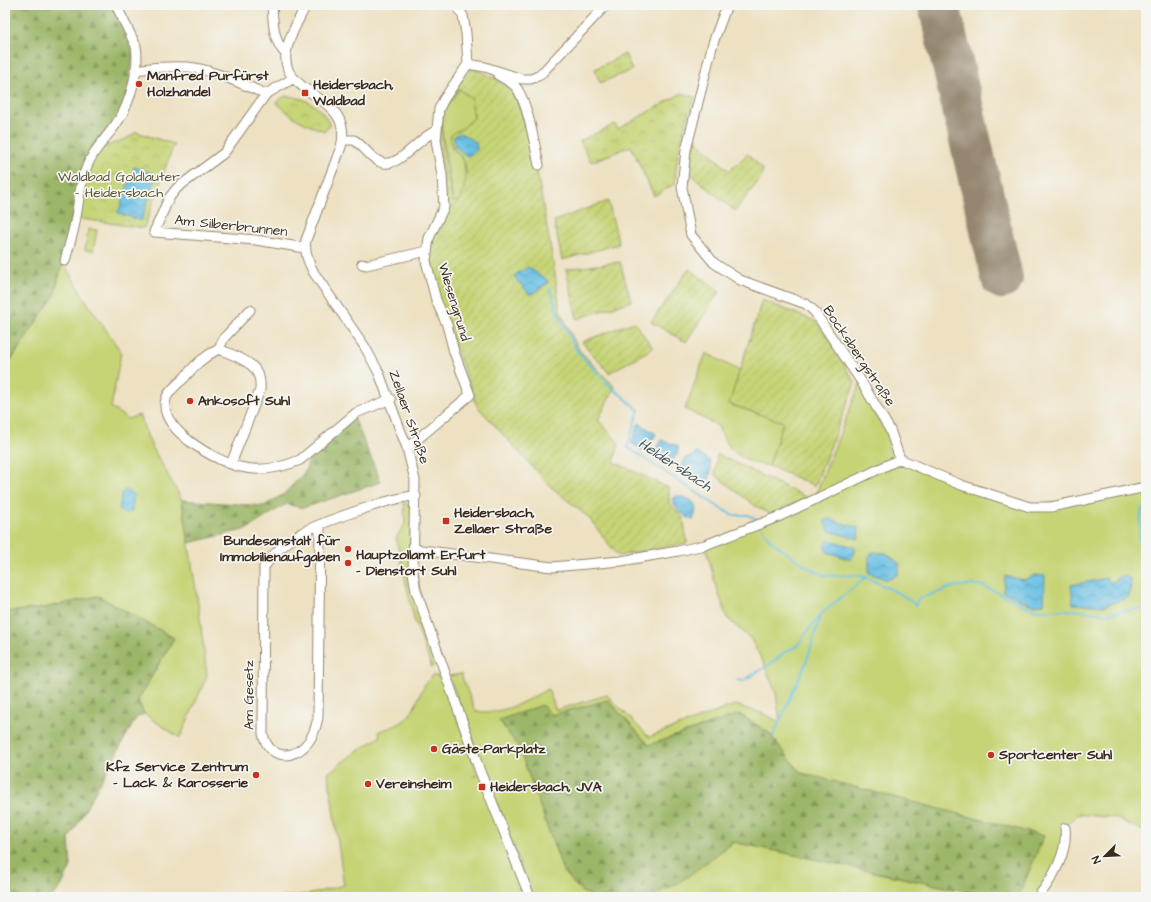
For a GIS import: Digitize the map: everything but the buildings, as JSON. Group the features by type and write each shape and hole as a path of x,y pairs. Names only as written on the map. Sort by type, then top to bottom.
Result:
{"street":[{"path":"65,261 75,224 82,180 86,167 92,154 118,122 126,107 135,70 137,52 136,46 116,5"},
{"path":"272,5 276,34 281,50 286,54"},
{"path":"305,248 308,234 343,140 342,125 336,113 323,100 294,78 287,67 286,54 289,40 306,5"},
{"path":"456,5 463,16 468,64 530,80 540,75 606,5"},
{"name":"Bocksbergstraße","path":"727,5 713,43 686,150 682,188 692,235 714,263 740,280 806,304 814,311 861,380 890,430 900,459"},
{"name":"Wiesengrund","path":"407,448 470,395 454,352 447,325 436,300 426,261 429,238 444,207 442,175 436,131 439,109 444,98 468,64"},
{"path":"135,70 153,67 188,67 210,72 266,94 294,78"},
{"path":"484,67 515,85 527,112 539,165"},
{"name":"Am Silberbrunnen","path":"266,94 224,152 177,188 169,198 154,232 256,240 305,248"},
{"path":"343,140 354,140 371,157 382,163 389,163 399,160 423,137 436,131"},
{"name":"Zellaer Straße","path":"305,248 310,266 365,347 391,399 407,448 415,480 416,496 413,573 416,591 482,777 530,897"},
{"path":"362,264 366,265 427,251"},
{"path":"250,310 224,338 219,349 206,355 169,393 166,403 167,412 171,422 187,440 198,448 231,464 254,469 289,465 310,454 356,413 391,399"},
{"path":"219,349 246,361 257,370 261,380 260,390 231,464"},
{"path":"414,549 552,567 621,561 678,551 705,545 778,517 900,459 961,485 1030,507 1050,507 1146,487"},
{"name":"Am Gesetz","path":"320,525 318,718 316,730 304,746 289,754 282,755 271,750 265,742 263,734 264,566 271,556 300,534 320,525 393,499 416,496"},
{"path":"1038,897 1050,882 1056,871 1063,848 1065,828"}],"green space":[{"path":"5,5 113,5 133,53 128,95 117,121 91,152 54,296 5,368"},
{"path":"625,54 632,70 600,83 595,69"},
{"path":"471,69 482,71 505,85 520,105 536,166 554,267 560,311 579,350 615,387 598,420 619,443 614,462 669,488 669,502 683,518 687,543 618,556 588,517 550,486 477,406 438,299 429,261 431,239 447,208 438,140 442,111 447,100","holes":["459,89 471,98 474,118 463,128 453,133 450,137 454,149 464,161 466,171 460,201 453,202 446,170 442,131 443,112"]},
{"path":"459,89 471,98 474,118 463,128 453,133 452,148 464,161 466,183 461,201 453,202 441,125 444,111"},
{"path":"682,93 695,97 681,140 675,184 654,196 631,146 591,162 580,141 615,124 618,129"},
{"path":"285,96 300,98 312,104 322,113 330,125 325,131 311,126 293,116 276,102"},
{"name":"Waldbad Goldlauter - Heidersbach","path":"136,132 174,144 144,228 74,218 91,152 128,138"},
{"path":"693,137 729,171 748,154 763,169 760,179 735,211 687,171"},
{"path":"608,201 619,244 562,260 554,221"},
{"path":"88,229 97,230 93,251 85,250"},
{"path":"620,262 631,301 577,319 566,269"},
{"path":"63,263 121,352 111,408 128,419 139,415 151,445 182,500 199,610 207,676 180,738 144,714 138,700 174,638 98,596 44,608 5,612 5,368 17,352"},
{"path":"689,269 720,291 686,342 651,322"},
{"path":"762,300 815,321 829,339 855,383 815,486 769,466 783,422 729,404"},
{"path":"634,322 653,348 609,373 582,342"},
{"path":"706,353 740,371 729,404 783,422 769,466 751,462 738,454 727,443 718,426 685,409"},
{"path":"861,381 900,459 1030,507 1146,487 1146,829 1144,831 1115,818 1078,814 1063,829 1063,848 1038,897 1018,897 1044,836 801,773 768,732 739,714 649,745 608,700 551,715 499,720 519,748 564,873 582,892 595,897 532,897 449,676 461,674 475,711 485,712 504,709 522,703 548,689 556,710 607,695 649,737 735,705 761,713 780,722 776,693 764,664 751,639 727,618 705,545 813,501"},
{"path":"354,418 381,482 303,508 286,504 247,529 189,543 182,500 264,506 284,494 305,472 309,460"},
{"path":"717,454 808,498 770,514 754,505 715,475"},
{"path":"404,502 413,509 411,553 437,660 432,668 414,619 396,538 405,524"},
{"path":"98,596 174,638 138,700 144,714 136,718 69,839 71,866 61,887 52,897 5,897 5,612 44,608"},
{"path":"433,675 443,677 477,774 473,777 481,774 530,897 283,897 311,894 344,885 328,773 356,752 380,737 379,731 405,720 414,708 425,684"},
{"path":"608,700 649,745 739,714 768,732 801,773 1044,836 1018,897 992,897 734,842 680,882 649,897 595,897 582,892 564,873 519,748 499,720 542,705 551,715"},
{"path":"733,842 992,897 953,889 950,897 649,897 680,882"}],"water":[{"path":"460,133 476,142 477,150 468,156 459,150 454,143 454,137"},
{"path":"134,167 157,175 141,221 118,213"},
{"path":"528,267 547,280 548,283 530,295 514,276"},
{"path":"639,423 656,434 645,453 631,443"},
{"path":"661,440 678,446 678,452 671,463 665,465 651,456"},
{"path":"696,452 710,461 711,470 709,479 702,483 682,466 686,458 694,455"},
{"path":"126,490 134,495 132,510 128,513 123,513 119,510 122,492"},
{"path":"677,496 687,498 694,503 696,510 693,520 683,514 675,506 672,499"},
{"path":"829,519 859,528 858,539 829,531 824,521"},
{"path":"829,540 852,546 856,549 851,560 827,552 824,546"},
{"path":"872,552 886,553 900,564 898,574 888,580 869,573 869,557"},
{"path":"1035,575 1045,576 1044,604 1032,605 1003,592 1005,576 1024,580"},
{"path":"1124,575 1131,580 1129,597 1105,606 1073,604 1071,585 1107,578 1111,583"}],"waterway":[{"name":"Heldersbach","path":"550,288 557,311 577,351 609,385 639,410 627,447 720,508 733,515 748,515 756,519"},
{"path":"1142,508 1140,519 1140,551 1146,594"},
{"name":"Heldersbach","path":"761,528 770,540 804,565 825,576 855,575 866,577 902,595 916,605 918,599 956,586 981,585 1035,610 1074,610 1105,614 1146,608"},
{"path":"773,736 807,660 821,614 866,577"},
{"path":"737,680 743,681 773,662 785,652 797,646 820,615"}],"runway":[{"path":"939,5 1002,278"}],"place":[{"name":"Manfred Purfürst Holzhandel","path":"139,84"},
{"name":"Heidersbach, Waldbad","path":"305,93"},
{"name":"Ankosoft Suhl","path":"190,401"},
{"name":"Heidersbach, Zellaer Straße","path":"446,521"},
{"name":"Bundesanstalt für Immobilienaufgaben","path":"348,549"},
{"name":"Hauptzollamt Erfurt - Dienstort Suhl","path":"348,563"},
{"name":"Gäste-Parkplatz","path":"434,749"},
{"name":"Sportcenter Suhl","path":"991,755"},
{"name":"Kfz Service Zentrum - Lack & Karosserie","path":"256,775"},
{"name":"Vereinsheim","path":"368,784"},
{"name":"Heidersbach, JVA","path":"482,787"}]}
